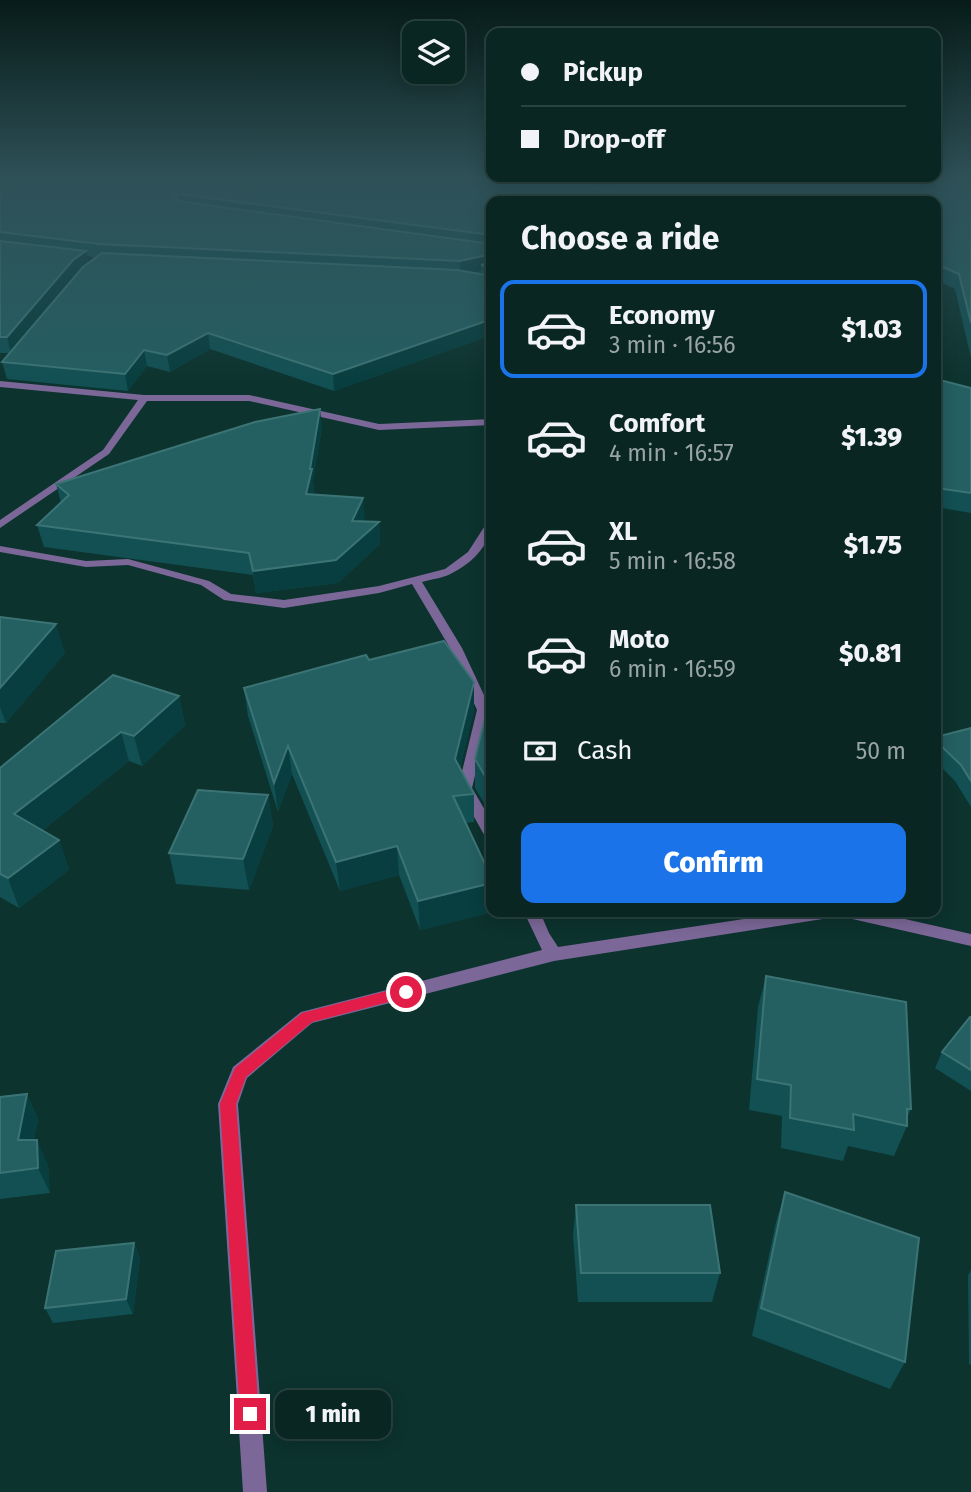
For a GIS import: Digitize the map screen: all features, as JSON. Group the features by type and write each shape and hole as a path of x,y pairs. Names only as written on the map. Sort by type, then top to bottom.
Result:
{"street":[{"path":"0,384 145,398 249,398 379,426 486,422"},
{"path":"0,525 106,452 145,398"},
{"path":"0,549 86,564 128,562 205,583 228,597 285,604 321,600 449,571 472,554 486,532"},
{"path":"415,580 456,648 484,710 466,788 486,825"},
{"path":"534,917 554,954"},
{"path":"255,1492 228,1104 240,1073 307,1017 554,954 796,917"},
{"path":"870,917 971,940"}],"building":[{"path":"0,246 40,246 86,251 73,260 7,337 0,337"},
{"path":"134,246 486,246 486,255 460,261"},
{"path":"941,246 971,246 971,323 959,274 941,266"},
{"path":"102,253 457,270 486,275 486,321 333,374 208,333 167,355 144,350 125,374 2,362 83,267"},
{"path":"941,380 971,388 971,493 941,489"},
{"path":"320,409 306,494 363,498 352,521 379,522 336,560 253,571 249,553 37,525 69,495 56,484 255,422"},
{"path":"0,617 56,624 0,688"},
{"path":"444,641 474,682 455,759 474,794 453,796 486,866 486,884 418,901 397,846 336,862 288,746 274,783 244,688 366,655 369,660"},
{"path":"113,675 179,696 134,736 121,732 14,814 59,840 8,878 0,874 0,768"},
{"path":"486,714 486,778 475,759"},
{"path":"971,728 971,781 961,765 941,746 941,736"},
{"path":"198,790 268,795 243,859 169,853"},
{"path":"766,976 906,1002 911,1109 907,1109 907,1126 853,1114 854,1130 790,1118 791,1085 757,1079"},
{"path":"971,1017 971,1070 942,1052"},
{"path":"27,1094 18,1140 37,1140 38,1168 0,1173 0,1097"},
{"path":"785,1192 919,1238 905,1362 761,1308"},
{"path":"576,1205 710,1205 720,1273 581,1273"},
{"path":"134,1243 126,1299 45,1308 56,1251"}],"route":[{"path":"250,1414 228,1104 240,1073 307,1017 406,992"}]}
